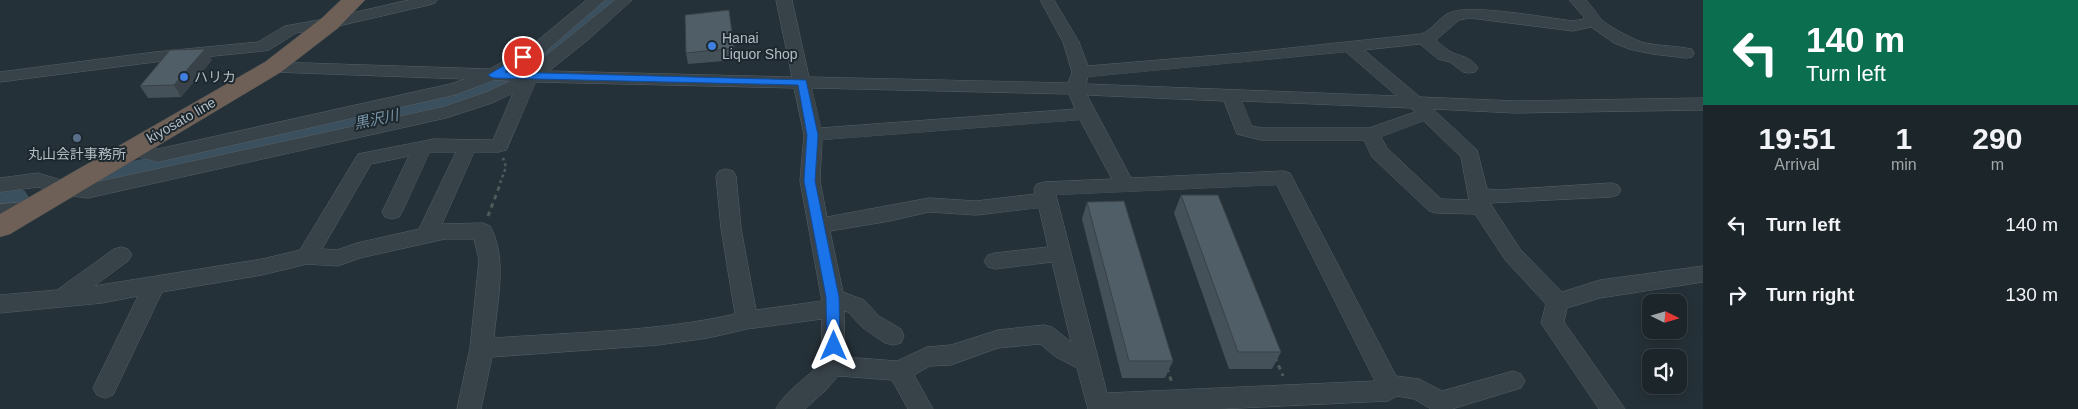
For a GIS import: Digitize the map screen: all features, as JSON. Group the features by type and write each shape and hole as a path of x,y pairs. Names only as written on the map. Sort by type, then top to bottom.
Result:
{"highway":[{"name":"kiyosato line","path":"0,226 273,67 330,23 354,0"}],"street":[{"path":"0,77 155,57 263,46 291,28 330,23 429,0"},
{"path":"0,185 38,180 64,188 88,191 318,130 454,89 493,75 538,49 598,8 624,0"},
{"path":"784,0 813,135 810,181 818,226 829,270 833,302 833,366 818,383 788,409"},
{"path":"1577,0 1592,16 1593,22"},
{"path":"1047,1 1071,42 1086,114 1125,185"},
{"path":"132,148 158,156 318,130 446,112 501,92 530,76 579,39 598,8"},
{"path":"1078,80 1243,58 1424,39 1432,36 1454,16 1470,13 1573,26 1593,22 1605,27 1621,40 1658,51 1686,53"},
{"path":"1424,39 1444,55 1456,58 1469,68"},
{"path":"1349,46 1470,155 1480,201 1513,255 1558,302"},
{"path":"273,67 493,75 803,82 1078,80 1231,96 1421,109 1703,104"},
{"path":"307,256 365,159 434,145 499,146 530,76"},
{"path":"1231,96 1244,130 1261,134 1370,134 1421,109"},
{"path":"813,135 1086,114"},
{"path":"1370,134 1379,152 1436,206 1498,197 1612,190"},
{"path":"427,235 468,145"},
{"path":"392,212 423,147"},
{"path":"726,176 731,228 747,320"},
{"path":"1283,178 1389,385 1388,391 1276,400 1176,400 1098,404 1044,188 1125,185 1283,178"},
{"path":"818,226 890,214 929,205 976,208 1047,200"},
{"path":"0,211 28,209"},
{"path":"0,304 102,294 154,286 262,267 307,256 338,258 356,251 444,231 483,231 490,260 482,348 469,409"},
{"path":"995,261 1060,253"},
{"path":"62,298 121,255"},
{"path":"1558,302 1600,289 1703,274"},
{"path":"105,388 154,286"},
{"path":"482,348 658,336 708,329 833,302 856,306 870,322 892,336"},
{"path":"1558,302 1552,323 1613,409"},
{"path":"833,366 899,371 927,358 951,355 998,339 1044,334 1064,350 1086,361"},
{"path":"899,371 921,409"},
{"path":"1389,385 1419,389 1442,405 1513,382"}],"path":[{"path":"483,231 506,167 499,146"},
{"path":"1272,350 1276,400"},
{"path":"1165,362 1176,400"}],"building":[{"path":"729,10 734,48 686,53 685,15"},
{"path":"205,49 174,85 140,86 170,50"},
{"path":"1181,195 1218,195 1281,352 1238,352"},
{"path":"1124,201 1173,361 1129,361 1087,202"}],"waterway":[{"name":"黒沢川","path":"113,176 427,108 483,92 540,58 611,0"},
{"name":"黒沢川","path":"0,201 14,199"}],"place":[{"name":"Hanai Liquor Shop","path":"712,46"},
{"name":"ハリカ","path":"184,77"},
{"name":"丸山会計事務所","path":"77,138"}],"route":[{"path":"523,57 493,75 803,82 813,135 810,181 833,297 834,346"}]}
